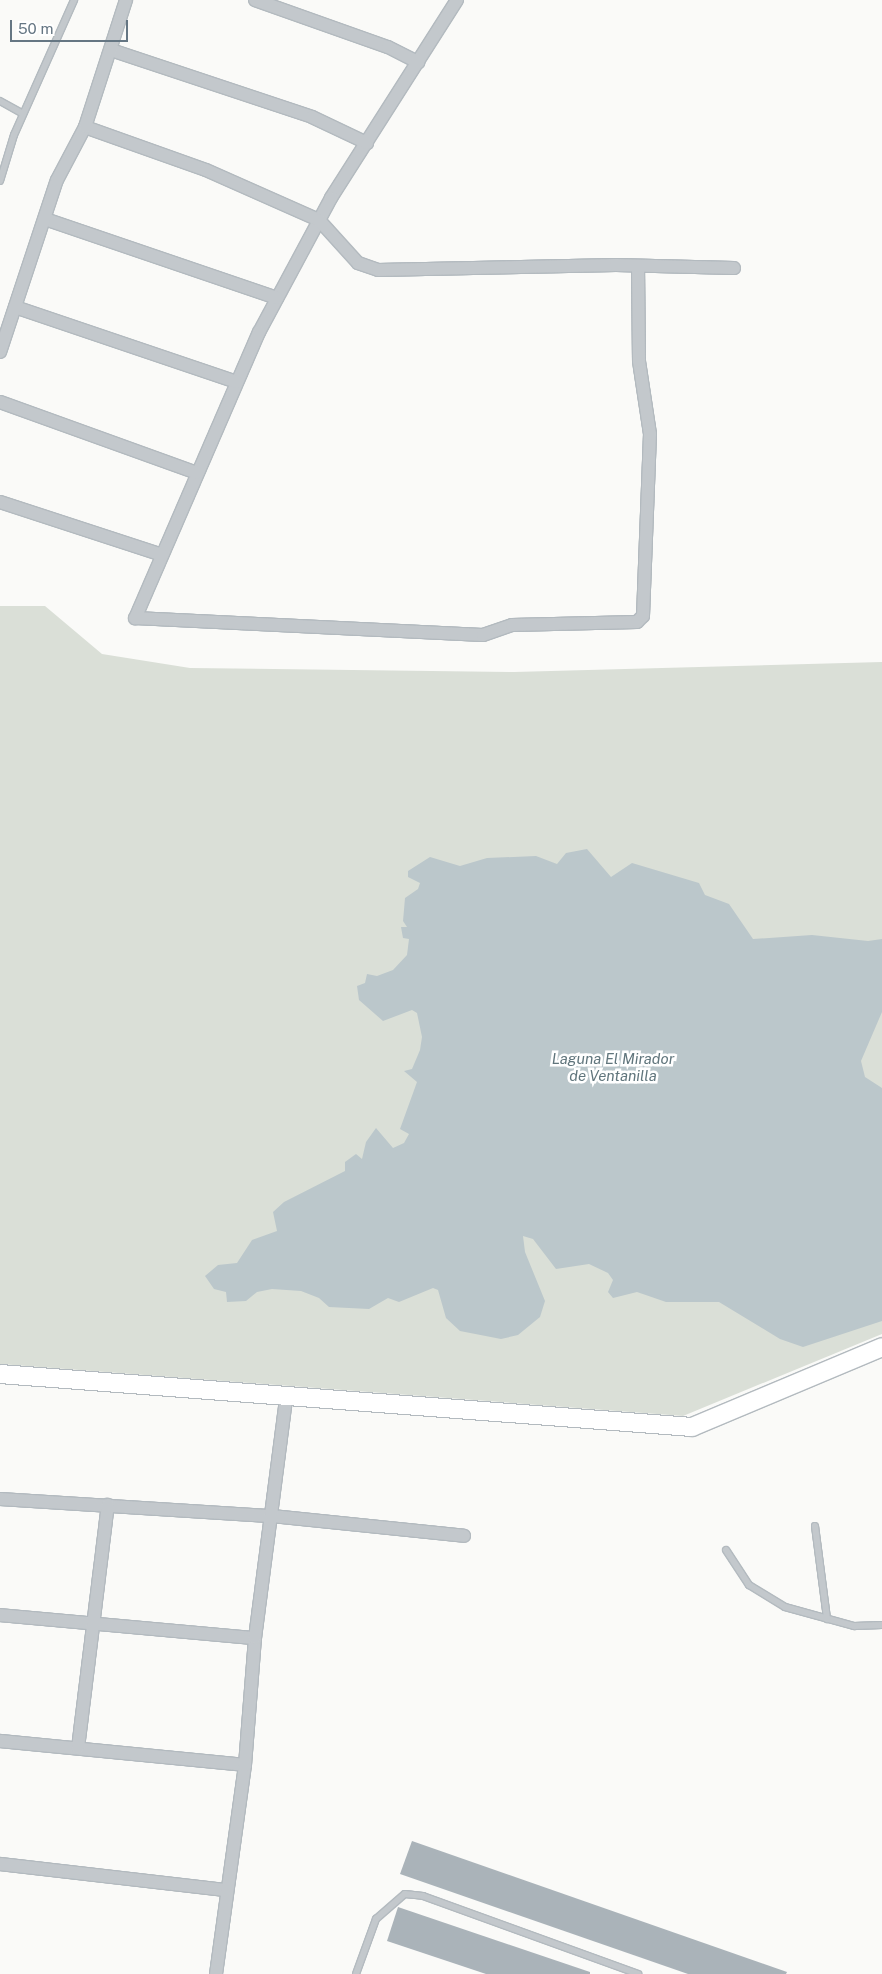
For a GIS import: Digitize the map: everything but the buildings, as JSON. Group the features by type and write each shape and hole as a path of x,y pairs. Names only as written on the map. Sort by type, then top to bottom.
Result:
{"street":[{"path":"0,352 58,180 85,127 126,0"},
{"path":"255,0 388,47 418,62"},
{"path":"457,0 319,220 277,298 237,382 135,618 483,635 512,625 637,622 643,616 650,434 639,361 638,266"},
{"path":"111,50 294,110 366,143"},
{"path":"85,127 206,170 319,220 358,263 378,270 638,266 734,268"},
{"path":"45,219 277,298"},
{"path":"15,307 237,382"},
{"path":"0,402 198,473"},
{"path":"0,502 162,556"},
{"path":"0,1374 286,1399 692,1427 882,1346"},
{"path":"216,1974 226,1890 245,1764 255,1638 286,1399"},
{"path":"0,1499 272,1516 464,1536"},
{"path":"78,1748 91,1621 108,1505"},
{"path":"0,1615 91,1621 255,1638"},
{"path":"0,1741 245,1764"},
{"path":"0,1864 226,1890"}],"lane":[{"path":"0,181 23,114 74,0"},
{"path":"0,101 23,114"},
{"path":"814,1526 827,1619"},
{"path":"726,1550 749,1585 785,1606 854,1626 882,1625"},
{"path":"356,1974 376,1919 405,1894 423,1896 638,1974"}],"shaded area":[{"path":"0,606 45,606 102,654 190,668 514,672 882,662 882,1334 683,1416 0,1364"}],"water":[{"name":"Laguna El Mirador de Ventanilla","path":"587,849 611,877 632,863 699,883 705,895 729,904 753,939 812,935 868,941 882,939 882,1012 861,1061 865,1077 882,1088 882,1321 803,1347 780,1339 719,1302 666,1302 637,1292 613,1298 608,1292 613,1280 608,1273 589,1264 556,1269 533,1239 523,1236 525,1252 545,1301 540,1317 518,1335 501,1339 460,1331 446,1318 438,1290 433,1288 399,1302 388,1298 369,1309 329,1307 319,1298 301,1291 272,1289 257,1292 246,1301 227,1302 226,1292 214,1289 205,1276 218,1265 237,1263 252,1240 277,1231 273,1212 284,1202 345,1171 345,1162 356,1154 362,1159 366,1142 376,1128 393,1148 404,1143 409,1134 400,1129 417,1082 404,1071 412,1069 420,1050 422,1037 417,1013 412,1010 383,1021 359,1000 357,986 365,983 367,974 377,976 393,970 407,955 409,939 403,938 401,927 407,927 403,921 405,898 418,889 420,883 408,877 408,871 430,857 460,866 487,858 536,856 557,864 566,853"}]}
